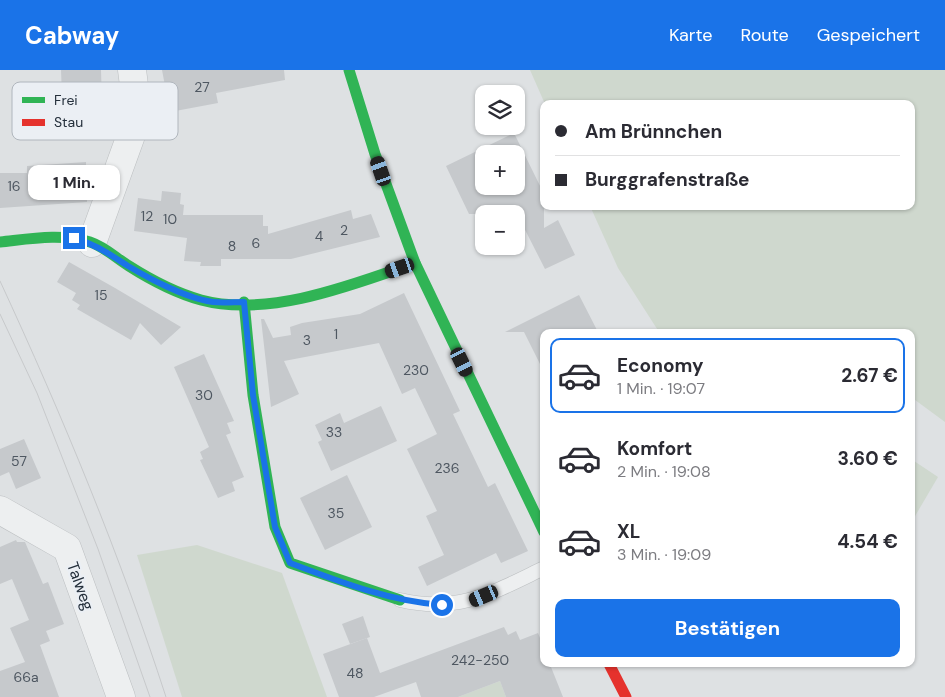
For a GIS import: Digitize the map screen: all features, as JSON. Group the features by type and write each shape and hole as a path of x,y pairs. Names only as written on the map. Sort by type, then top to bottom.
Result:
{"street":[{"path":"349,70 378,162 415,263 540,524"},
{"path":"92,243 129,140"},
{"path":"0,242 34,238 74,238 92,243 128,266 173,289 212,302 273,302 328,292 415,263"},
{"path":"244,302 253,395 275,527 290,563 400,600"},
{"name":"Talweg","path":"0,510 67,548 121,697"},
{"path":"611,667 626,697"}],"lane":[{"path":"400,600 416,604 442,605 470,602 540,570"}],"shaded area":[{"path":"530,70 945,70 945,422 915,400 915,329 657,329 618,268 592,210 915,210 915,100 543,100"},
{"path":"915,462 938,477 915,516"},
{"path":"197,545 282,573 327,697 182,697 137,555"},
{"path":"500,681 506,697 458,697"}],"building":[{"path":"61,70 101,70 101,82 61,82"},
{"path":"162,70 284,70 285,80 216,93 218,103 178,110 178,82 164,82"},
{"path":"510,135 515,135 520,145 489,145"},
{"path":"475,152 475,195 525,195 525,155 540,186 540,210 544,210 544,228 558,220 575,255 545,269 525,230 525,205 475,205 475,214 469,214 446,166"},
{"path":"86,162 86,169 90,168 91,191 87,191 87,202 0,208 0,173 27,173 27,166"},
{"path":"162,191 181,193 180,204 184,205 183,215 263,215 263,226 268,226 268,234 351,210 353,219 371,214 380,237 291,259 221,259 221,266 200,266 201,262 184,261 187,238 134,231 138,198 161,201"},
{"path":"69,262 181,327 161,345 140,323 131,340 77,309 80,305 72,300 76,293 57,282"},
{"path":"404,293 460,411 453,414 488,487 495,483 528,551 501,563 496,553 427,586 418,567 444,555 426,516 437,511 407,449 437,434 415,388 402,394 379,343 284,361 299,394 271,407 261,319 264,319 273,338 291,335 290,327 302,323 360,314"},
{"path":"579,295 596,329 540,329 540,364 524,332 505,332"},
{"path":"204,354 234,421 227,423 231,433 226,435 244,477 232,482 235,491 218,498 200,460 203,459 200,452 209,447 174,367"},
{"path":"381,406 397,441 331,471 318,442 322,440 315,425 340,413 344,423"},
{"path":"24,439 41,478 16,489 9,472 0,476 0,449"},
{"path":"347,475 372,527 325,550 300,498"},
{"path":"16,540 17,542 25,542 43,584 48,582 64,624 46,631 50,641 40,645 59,697 0,697 0,671 25,662 10,628 29,620 12,579 0,584 0,547"},
{"path":"363,616 370,637 350,644 342,624"},
{"path":"504,627 508,635 516,631 520,640 538,633 540,638 540,667 551,667 563,697 506,697 500,681 458,697 421,697 416,682 374,697 339,697 323,654 367,638 380,673"}],"tram line":[{"path":"0,281 46,383 110,539 166,697"},
{"path":"0,314 37,393 98,549 150,697"}],"traffic: fast":[{"path":"349,70 375,154 415,263 540,524"},
{"path":"0,242 56,237 90,242 173,290 201,300 227,304 254,305 310,297 415,263"},
{"path":"244,302 253,395 275,527 290,563 400,600"}],"traffic: jam":[{"path":"611,667 626,697"}],"route":[{"path":"74,238 92,243 109,252 128,266 173,289 212,302 244,302 253,395 275,527 290,563 400,600 416,604 442,605"}]}
